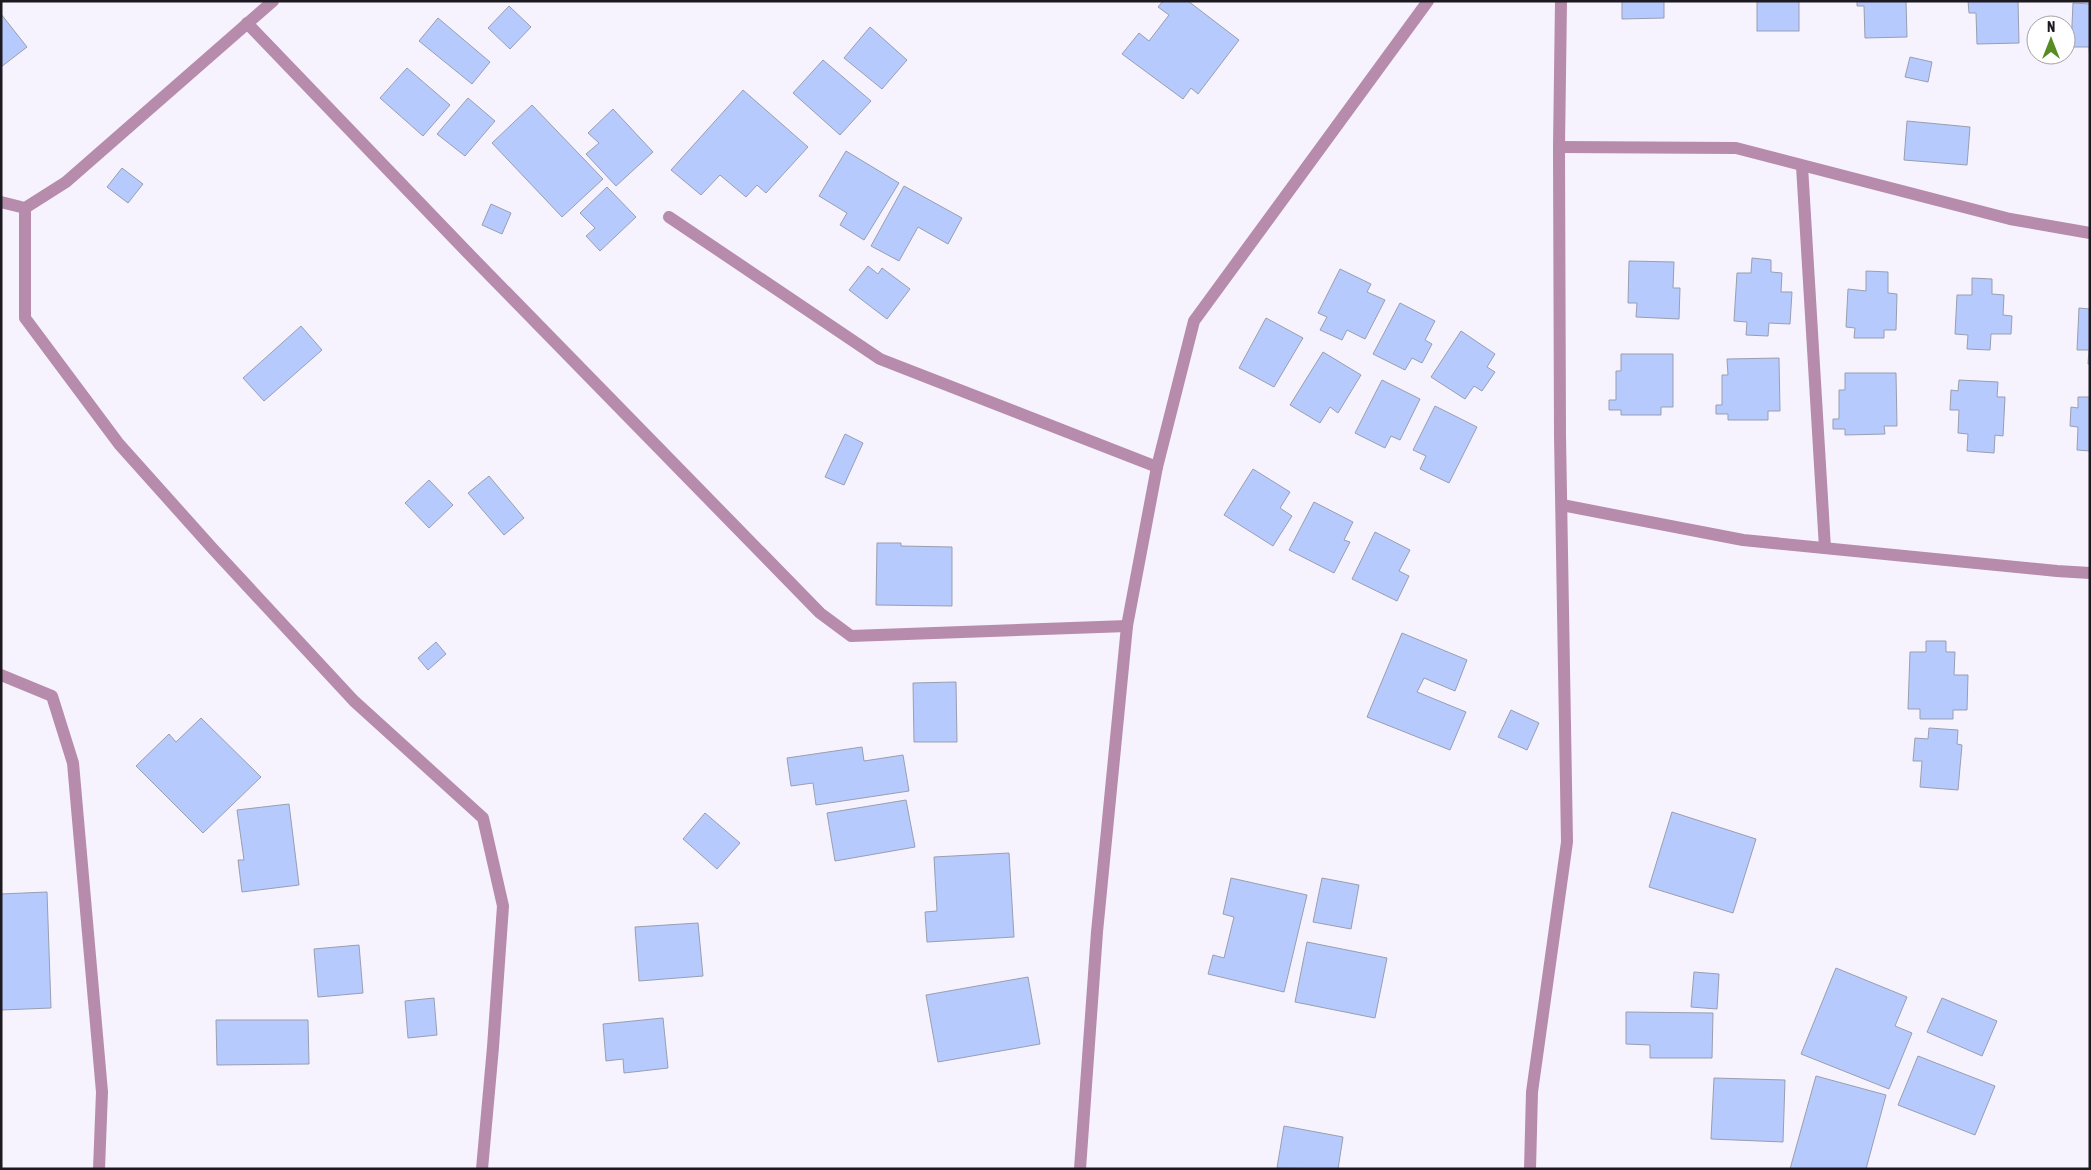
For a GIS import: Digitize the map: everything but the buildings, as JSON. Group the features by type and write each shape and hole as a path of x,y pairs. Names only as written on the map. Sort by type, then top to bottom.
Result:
{"street":[{"path":"1,202 25,208 66,182 273,1"},
{"path":"1080,1169 1097,932 1127,626 1157,467 1194,322 1428,1"},
{"path":"1530,1169 1532,1092 1567,842 1559,147 1561,1"},
{"path":"247,23 473,258 820,613 851,636 1127,626"},
{"path":"1559,147 1736,148 2010,220 2090,233"},
{"path":"1802,166 1824,548"},
{"path":"25,208 25,318 42,342 119,444 227,564 354,701 482,818 503,906 494,1047 482,1169"},
{"path":"669,217 880,359 1157,467"},
{"path":"1562,506 1743,540 2090,573"},
{"path":"1,675 52,696 73,764 102,1092 100,1169"}]}
